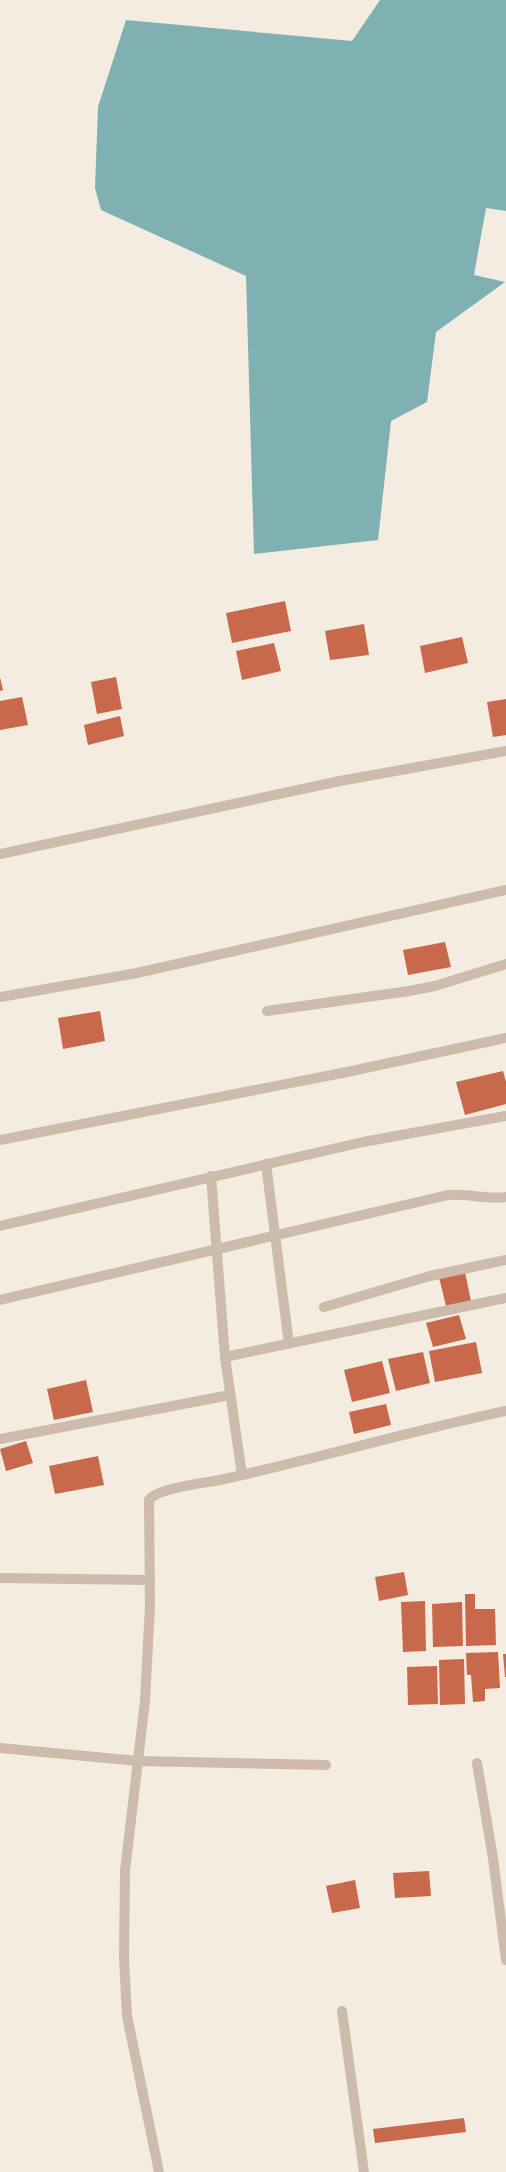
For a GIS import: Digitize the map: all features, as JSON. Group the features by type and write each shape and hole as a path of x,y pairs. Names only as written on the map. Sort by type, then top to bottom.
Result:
{"street":[{"path":"0,854 340,781 506,751"},
{"path":"0,997 145,971 506,890"},
{"path":"267,1011 409,992 506,964"},
{"path":"0,1140 347,1072 506,1038"},
{"path":"0,1226 363,1142 506,1116"},
{"path":"266,1164 289,1344"},
{"path":"211,1176 225,1357 242,1475"},
{"path":"0,1300 448,1195 458,1194 486,1199 506,1197"},
{"path":"324,1307 430,1276 506,1260"},
{"path":"225,1357 506,1298"},
{"path":"0,1439 230,1395"},
{"path":"159,2172 127,2016 124,1958 125,1871 145,1701 150,1580 148,1507 152,1496 291,1464 432,1426 506,1411"},
{"path":"0,1578 150,1580"},
{"path":"0,1748 138,1761 326,1764"},
{"path":"477,1763 506,1960"},
{"path":"342,2011 364,2172"}],"water":[{"path":"380,0 506,0 506,211 486,208 474,275 505,282 436,332 427,402 391,421 378,540 254,554 246,276 101,210 95,188 98,107 126,20 352,41"}],"building":[{"path":"285,601 291,631 232,643 226,613"},
{"path":"364,624 369,655 330,660 325,631"},
{"path":"462,637 468,663 425,673 420,646"},
{"path":"274,643 281,671 242,680 236,651"},
{"path":"0,677 3,690 0,691"},
{"path":"116,677 122,709 97,714 91,682"},
{"path":"22,697 28,725 0,730 0,701"},
{"path":"506,699 506,735 493,737 487,702"},
{"path":"120,716 124,736 88,745 84,725"},
{"path":"445,942 451,967 408,975 403,950"},
{"path":"100,1011 105,1041 63,1049 58,1018"},
{"path":"503,1071 506,1082 506,1104 465,1115 456,1082"},
{"path":"465,1272 471,1301 446,1306 439,1277"},
{"path":"459,1315 466,1339 433,1347 426,1323"},
{"path":"476,1342 482,1373 435,1382 429,1351"},
{"path":"423,1352 430,1383 396,1391 388,1359"},
{"path":"382,1361 390,1393 352,1402 344,1370"},
{"path":"86,1380 93,1412 54,1420 47,1389"},
{"path":"386,1404 391,1425 354,1434 349,1412"},
{"path":"26,1441 33,1463 6,1471 0,1449"},
{"path":"98,1456 104,1485 55,1494 49,1466"},
{"path":"404,1572 408,1595 379,1601 375,1577"},
{"path":"465,1594 475,1594 475,1609 495,1609 496,1645 466,1646"},
{"path":"425,1601 426,1651 403,1652 401,1602"},
{"path":"462,1602 463,1646 433,1647 432,1604"},
{"path":"498,1652 500,1688 485,1689 485,1701 473,1702 471,1675 467,1675 466,1653"},
{"path":"503,1654 506,1654 506,1677 505,1677"},
{"path":"464,1659 465,1704 440,1705 439,1660"},
{"path":"437,1666 438,1704 408,1705 407,1667"},
{"path":"429,1871 431,1896 395,1898 393,1873"},
{"path":"355,1880 360,1908 332,1913 326,1886"},
{"path":"464,2118 466,2132 375,2143 373,2129"}]}
